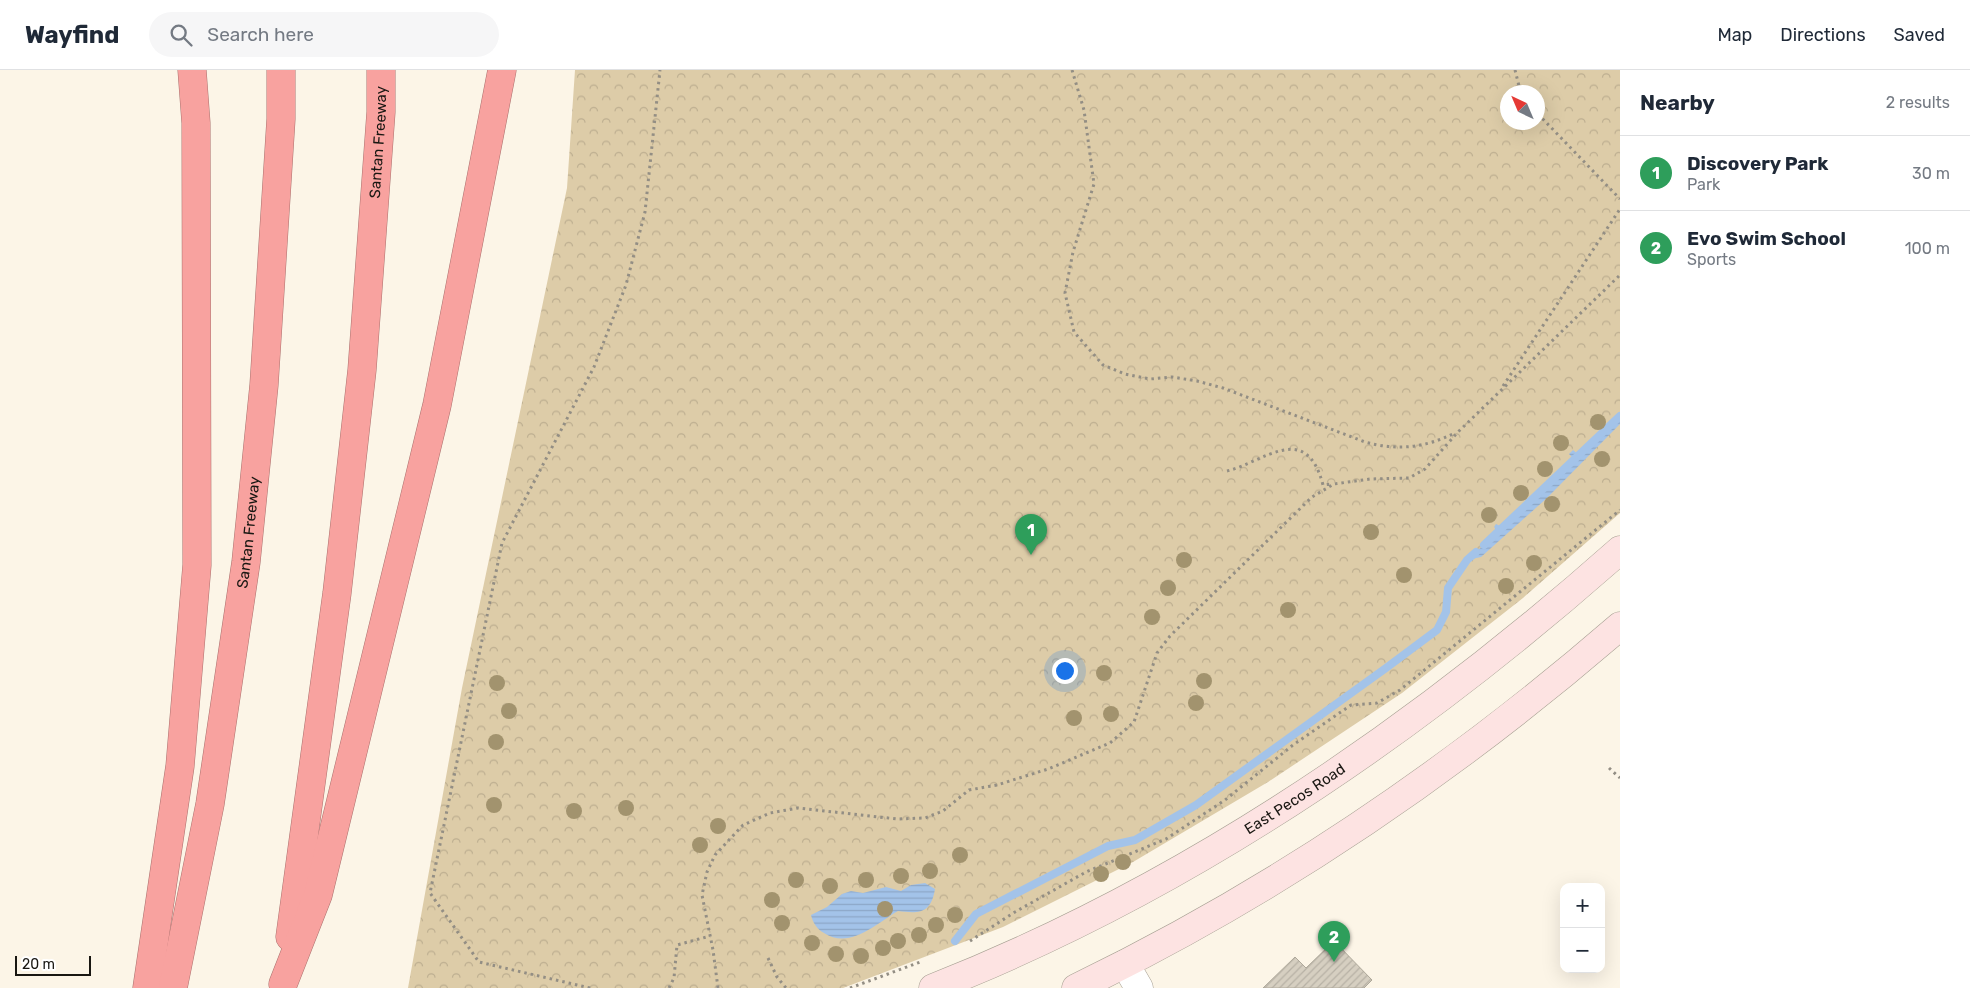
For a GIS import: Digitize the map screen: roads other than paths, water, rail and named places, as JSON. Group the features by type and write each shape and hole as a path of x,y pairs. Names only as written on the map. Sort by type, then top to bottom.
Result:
{"highway":[{"path":"147,988 180,766 197,565 196,123 192,70"},
{"name":"Santan Freeway","path":"173,988 210,804 246,562 264,375 281,119 281,70"},
{"name":"Santan Freeway","path":"283,986 337,593 361,380 381,112 381,70"},
{"path":"283,986 318,895 437,405 502,70"}],"main road":[{"name":"East Pecos Road","path":"933,988 1013,956 1142,890 1286,806 1375,746 1456,685 1546,616 1620,550"},
{"path":"1076,988 1125,964 1249,895 1398,800 1517,711 1620,626"}],"street":[{"path":"1125,964 1139,988"}],"water":[{"path":"1620,416 1620,424 1547,498 1481,557 1467,560 1498,532 1494,527 1496,524 1504,528 1575,460 1569,454 1573,450 1579,455"},
{"path":"925,883 935,889 931,903 923,910 918,912 898,911 872,928 853,937 834,937 824,933 817,928 811,915 827,907 842,894 851,891 863,893 886,887 901,891 911,885"}],"waterway":[{"path":"1484,545 1620,416"},
{"path":"955,941 976,914 1108,846 1135,840 1196,805 1437,630 1446,612 1448,588 1467,560 1476,552"}],"place":[{"name":"Discovery Park","path":"1031,555"},
{"name":"Evo Swim School","path":"1334,962"}]}
